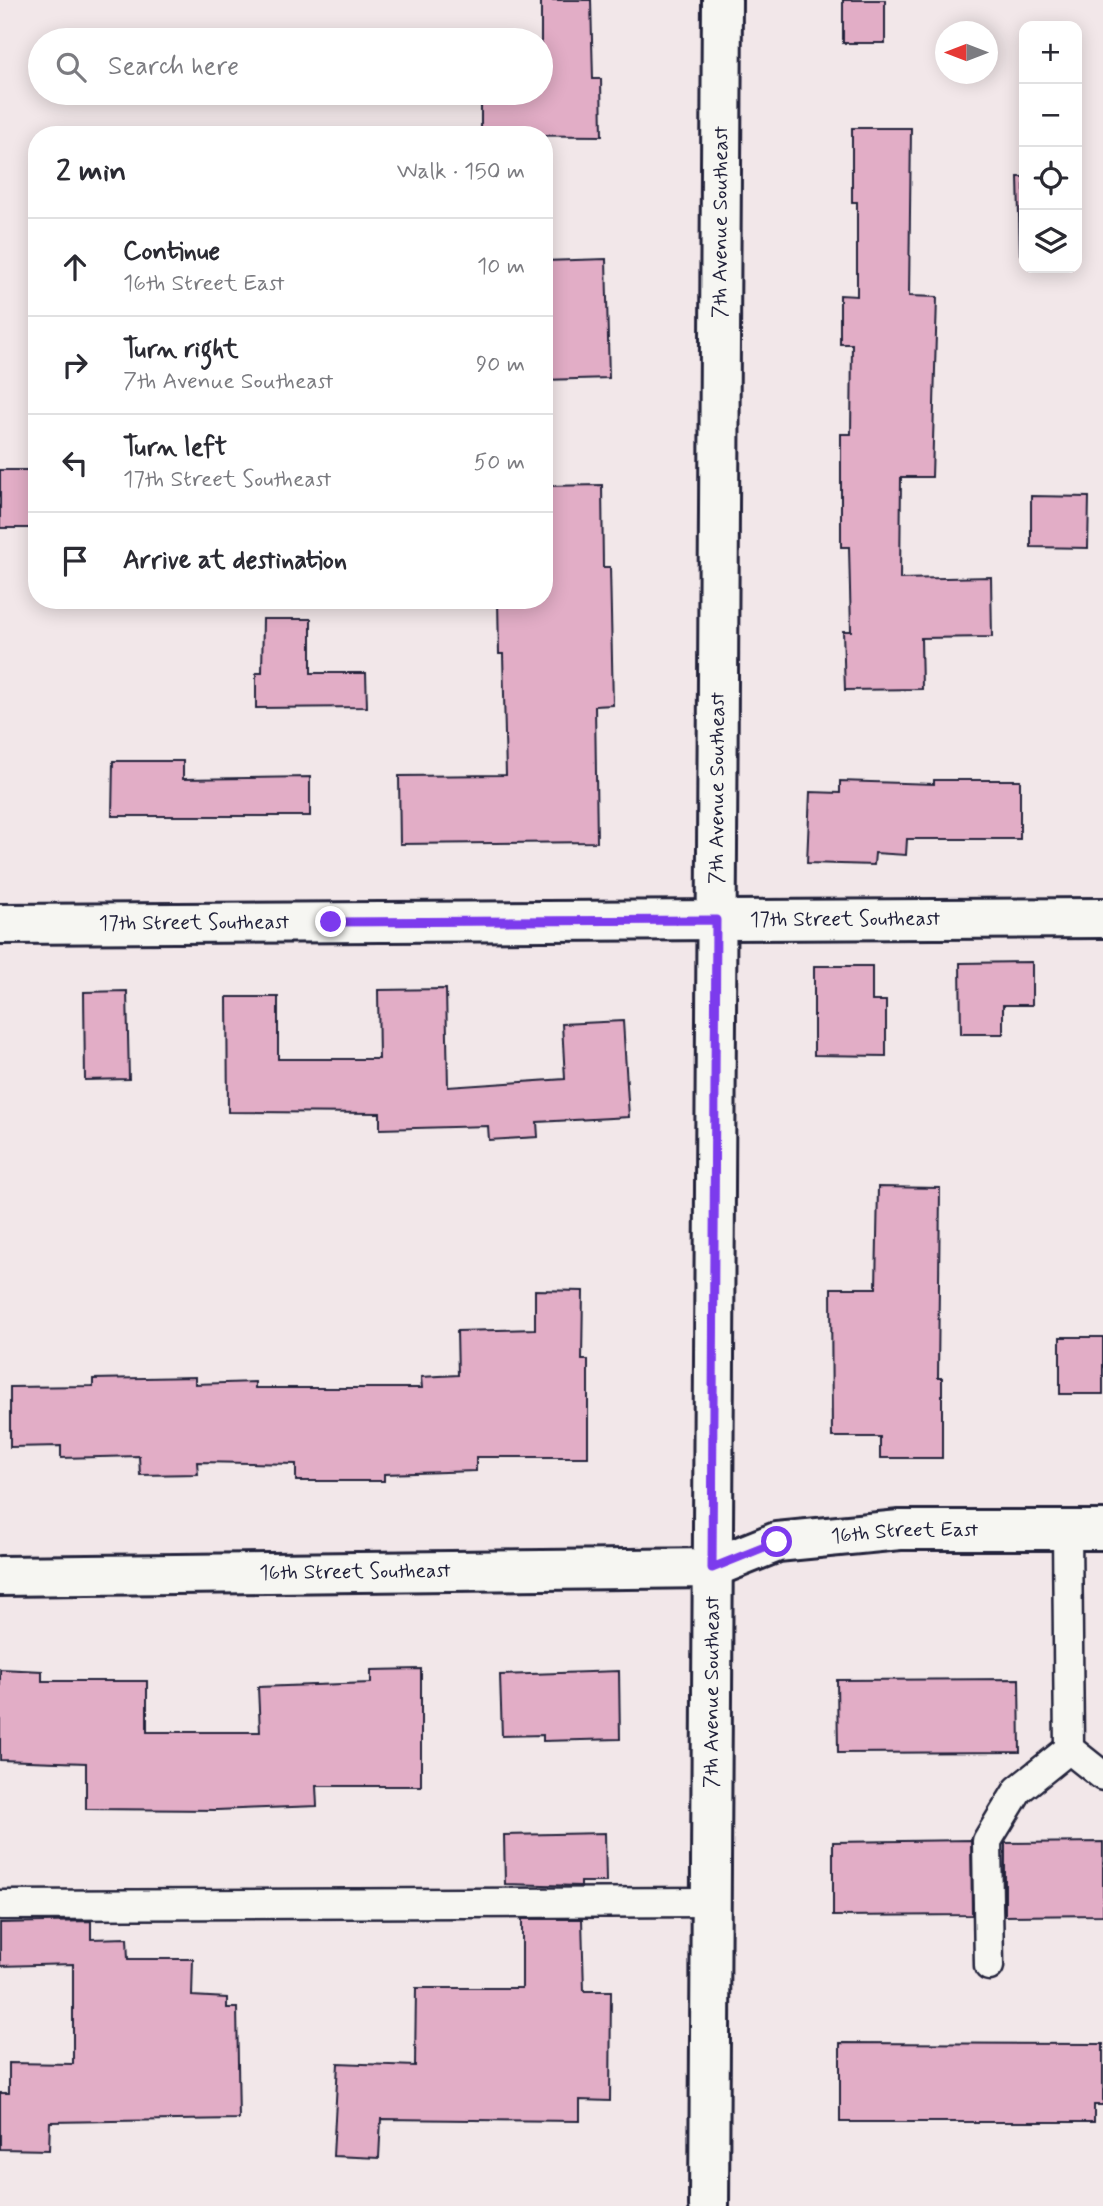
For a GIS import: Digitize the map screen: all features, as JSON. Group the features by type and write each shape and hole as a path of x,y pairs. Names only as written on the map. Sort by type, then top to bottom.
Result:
{"street":[{"name":"7th Avenue Southeast","path":"709,2206 722,0"},
{"name":"17th Street Southeast","path":"0,924 1103,918"},
{"name":"16th Street East","path":"712,1568 777,1542 900,1530 1085,1530"},
{"name":"16th Street Southeast","path":"0,1576 712,1568"}],"lane":[{"path":"989,1966 987,1841 1018,1790 1069,1749 1085,1530"},
{"path":"1069,1749 1103,1776"},
{"path":"0,1905 709,1902"}],"building":[{"path":"541,0 591,0 593,79 601,79 602,136 553,136 553,126 481,126 481,105 553,105 553,28 541,28"},
{"path":"843,0 885,0 885,43 843,43"},
{"path":"852,128 911,128 909,296 937,297 932,477 901,477 900,579 991,577 992,637 921,638 922,689 845,690 843,631 851,631 849,547 841,547 841,434 851,434 852,344 840,344 840,295 857,296 857,202 852,202"},
{"path":"606,259 609,378 553,380 553,261"},
{"path":"0,470 28,470 28,528 0,528"},
{"path":"602,485 603,567 610,567 613,705 595,706 597,842 400,844 399,776 506,775 503,654 499,654 498,609 553,609 553,486"},
{"path":"1031,496 1089,497 1088,548 1031,547"},
{"path":"263,619 311,619 311,673 366,673 367,707 256,708 256,673 262,673"},
{"path":"113,761 183,761 183,779 310,777 310,816 112,816"},
{"path":"934,780 1020,780 1020,839 907,839 906,855 875,853 874,865 807,863 810,792 840,793 840,781 934,784"},
{"path":"1032,962 1032,1005 1003,1005 1003,1034 961,1034 960,963"},
{"path":"814,966 872,966 872,1001 886,1001 886,1056 814,1055"},
{"path":"446,989 448,1087 565,1079 562,1024 623,1021 629,1117 537,1122 538,1137 489,1140 488,1126 380,1129 380,1113 228,1112 227,997 278,997 278,1059 379,1059 378,990"},
{"path":"127,991 129,1079 85,1080 84,992"},
{"path":"878,1187 940,1188 938,1378 942,1378 942,1458 880,1458 880,1437 832,1437 831,1288 876,1288"},
{"path":"535,1290 583,1291 582,1360 588,1360 588,1457 476,1457 476,1471 384,1474 384,1481 296,1481 296,1464 197,1462 198,1474 140,1475 139,1456 61,1458 61,1446 10,1447 10,1387 93,1386 93,1379 195,1377 195,1384 255,1382 255,1388 422,1388 421,1377 458,1375 457,1331 535,1329"},
{"path":"1060,1337 1103,1337 1103,1394 1060,1394"},
{"path":"0,1669 42,1671 42,1681 147,1681 147,1732 260,1732 258,1687 371,1683 371,1670 421,1669 421,1786 316,1786 317,1806 217,1810 86,1809 86,1763 0,1760"},
{"path":"619,1671 620,1739 543,1741 543,1735 502,1736 500,1675"},
{"path":"1019,1679 1020,1752 838,1753 837,1680"},
{"path":"605,1833 606,1882 581,1882 581,1886 505,1884 504,1835"},
{"path":"971,1840 972,1915 833,1916 833,1842"},
{"path":"1103,1842 1103,1915 1005,1916 1005,1843"},
{"path":"522,1919 582,1919 584,1991 611,1991 610,2101 580,2100 580,2121 381,2119 379,2158 333,2156 338,2063 415,2066 416,1988 522,1988"},
{"path":"91,1921 91,1939 127,1938 128,1959 193,1959 192,1996 227,1998 227,2008 237,2008 239,2119 50,2122 49,2150 0,2149 0,2093 9,2093 9,2063 73,2064 73,1964 0,1966 0,1923"},
{"path":"840,2043 1103,2044 1103,2105 1094,2105 1094,2122 840,2122"}],"route":[{"path":"331,922 716,920 712,1568 777,1542"}]}
